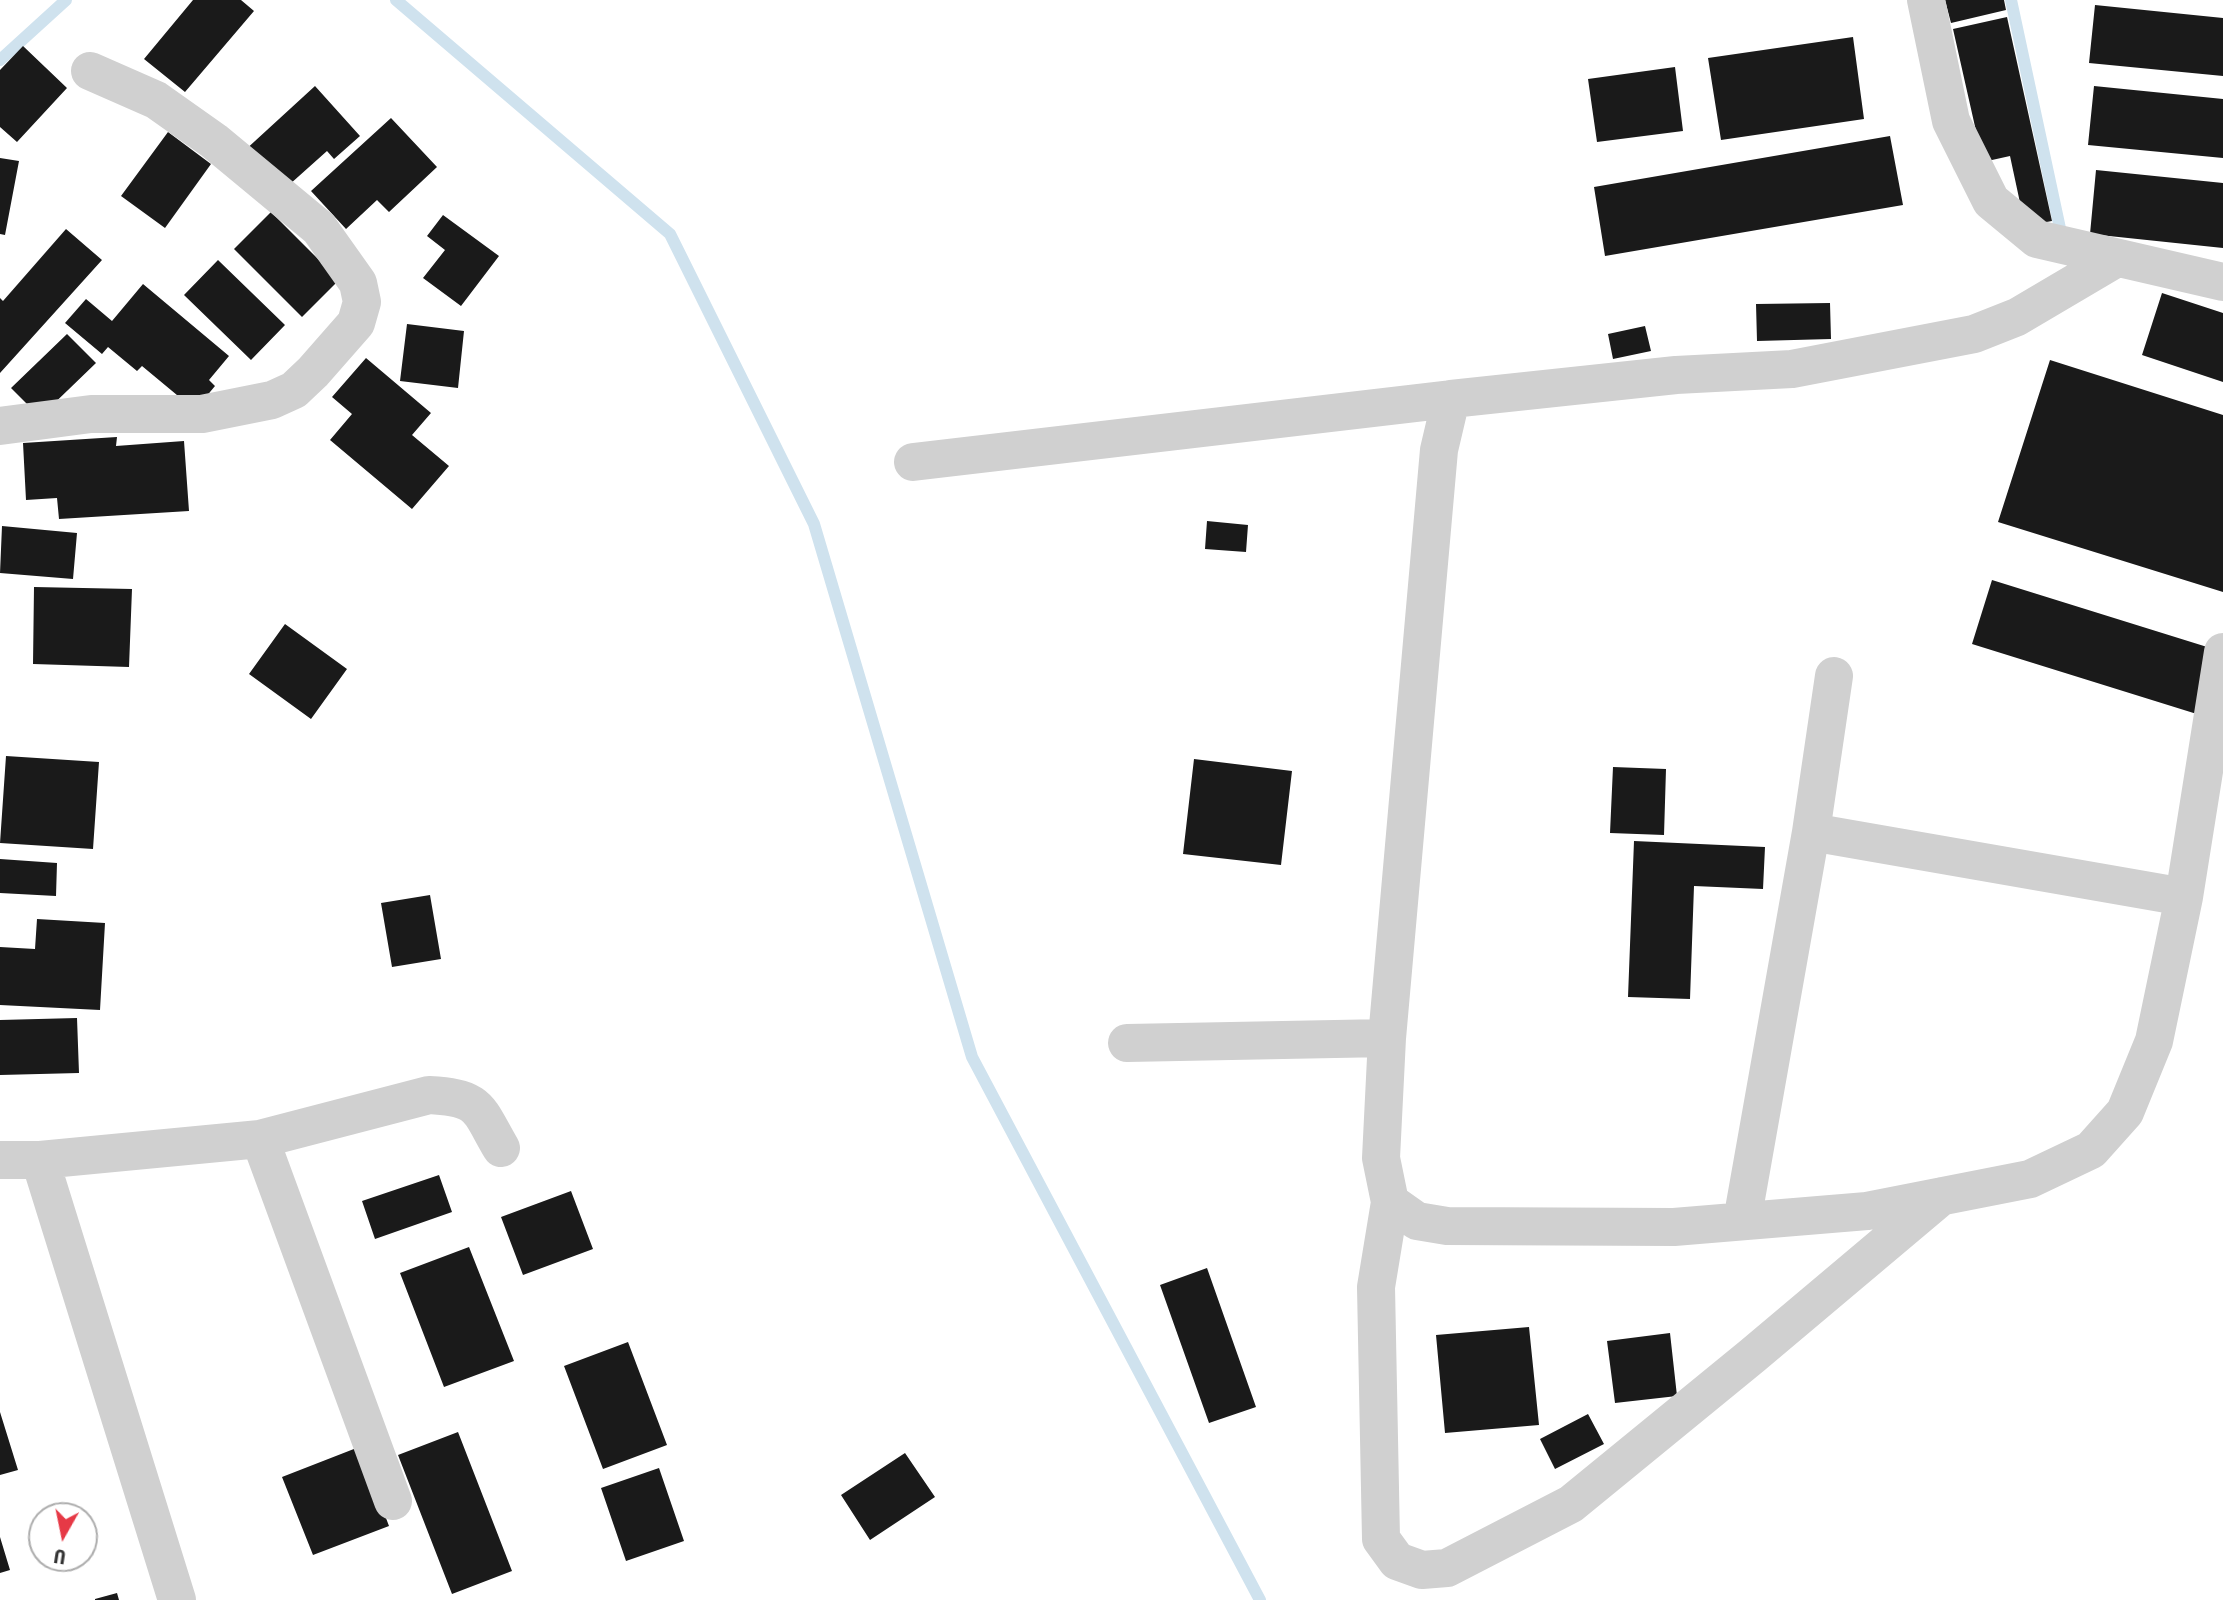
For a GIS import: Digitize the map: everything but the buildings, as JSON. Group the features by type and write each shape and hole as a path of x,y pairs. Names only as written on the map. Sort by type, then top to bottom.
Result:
{"street":[{"path":"1926,0 1951,121 1991,201 2037,239 2223,282"},
{"path":"0,426 91,414 202,414 272,400 294,390 313,372 356,323 362,302 358,283 319,229 214,141 156,100 90,71"},
{"path":"913,462 1451,399 1676,376 1792,369 1974,334 2017,317 2117,258"},
{"path":"1451,399 1439,450 1387,1038 1381,1158 1390,1202 1376,1287 1381,1539 1397,1561 1422,1570 1447,1568 1571,1504 1742,1365 1942,1196"},
{"path":"1390,1202 1417,1221 1447,1226 1674,1227 1867,1211 2030,1179 2091,1150 2125,1112 2154,1041 2183,897 2223,652"},
{"path":"1742,1221 1811,832 1834,676"},
{"path":"1811,832 2183,897"},
{"path":"1127,1043 1387,1038"},
{"path":"0,1160 40,1160 260,1139 429,1095 454,1096 476,1105 501,1148"},
{"path":"260,1139 393,1501"},
{"path":"40,1160 177,1600"}],"waterway":[{"path":"0,60 66,0"},
{"path":"396,0 670,234 814,524 972,1057 1260,1600"},
{"path":"2011,0 2061,233 2068,234"}]}
